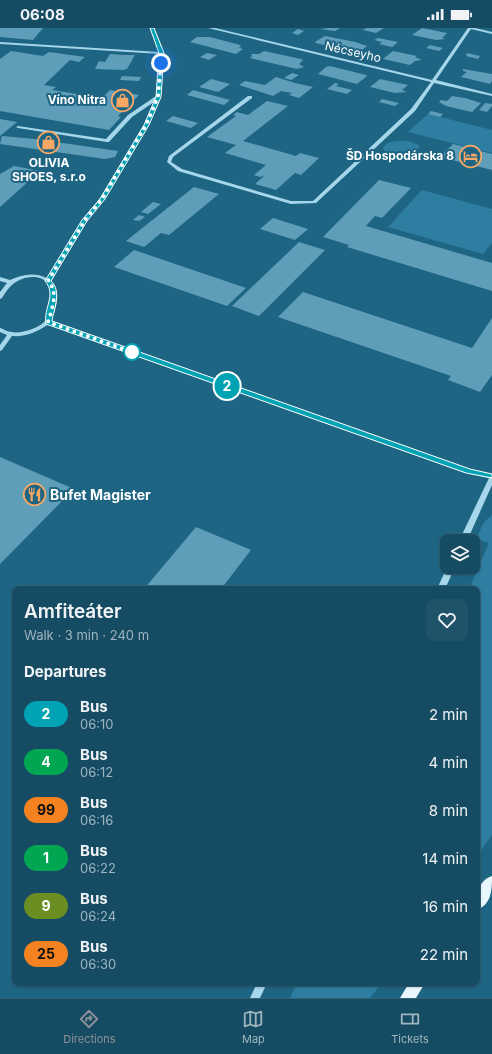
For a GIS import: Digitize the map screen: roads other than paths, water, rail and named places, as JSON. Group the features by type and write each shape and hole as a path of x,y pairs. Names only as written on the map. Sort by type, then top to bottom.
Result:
{"main road":[{"path":"480,898 492,882"},
{"path":"407,998 416,986"}],"street":[{"path":"48,281 85,220 102,199 146,125 158,97 162,53 152,28"},
{"name":"Nécseyho","path":"210,28 492,95"},
{"path":"250,97 170,156 169,162 180,170 291,203 314,202 413,110 470,28 492,33"},
{"path":"2,44 162,53"},
{"path":"18,127 107,141 130,116 158,97"},
{"path":"0,297 10,282 18,277 30,275 40,276 48,281 52,284 54,293 48,322 36,330 24,335 10,335 0,330"},
{"path":"0,279 10,282"},
{"path":"48,322 468,472 492,477 466,534"},
{"path":"0,349 10,335"},
{"path":"442,586 448,574"},
{"path":"255,998 261,986"}],"place":[{"name":"Víno Nitra","path":"122,100"},
{"name":"OLIVIA SHOES, s.r.o","path":"49,142"},
{"name":"ŠD Hospodárska 8","path":"470,156"},
{"name":"Bufet Magister","path":"35,495"}]}
